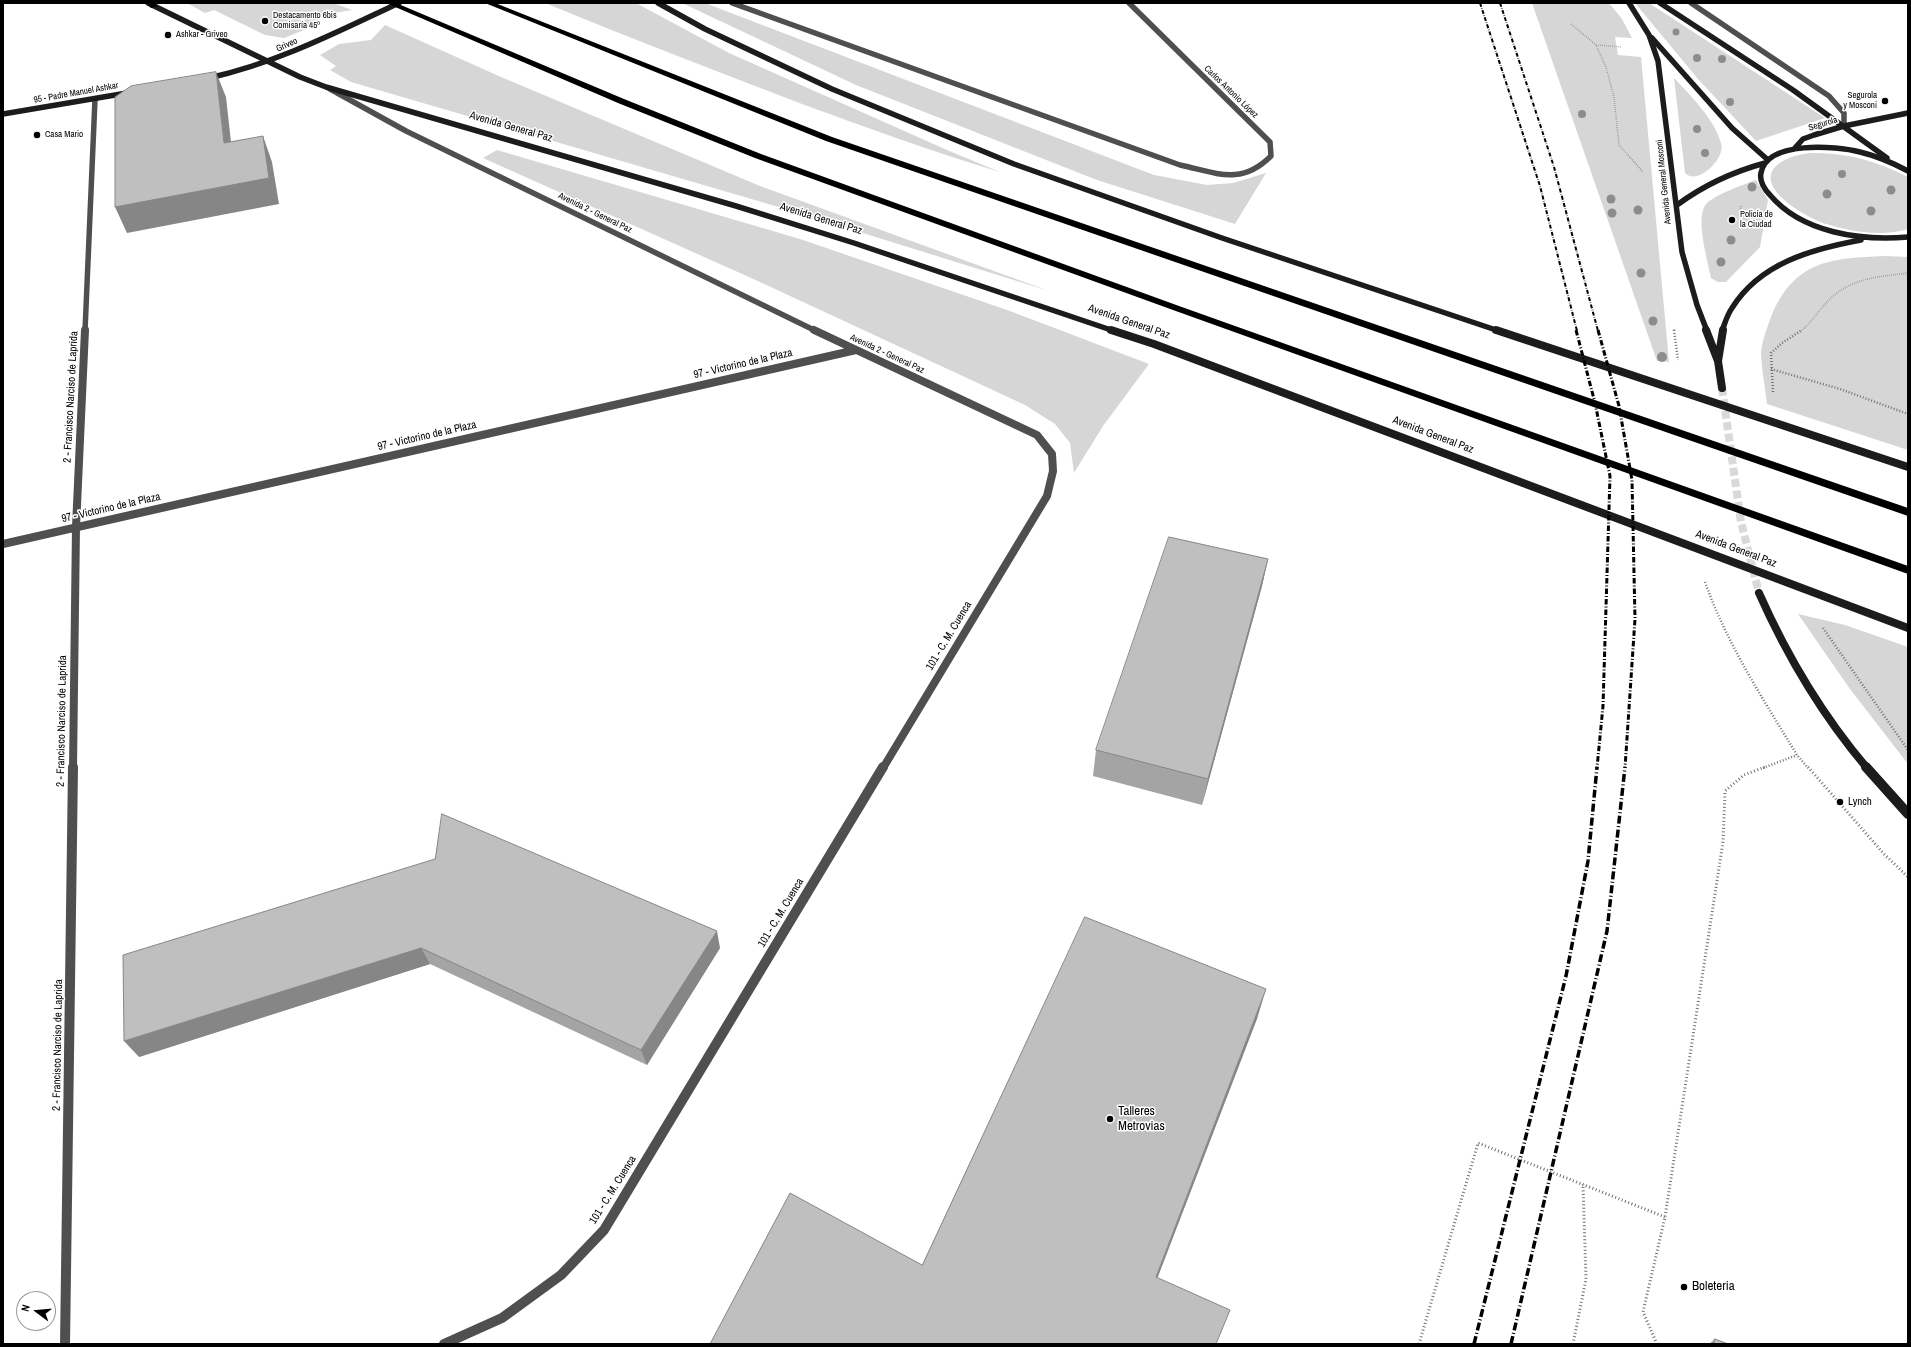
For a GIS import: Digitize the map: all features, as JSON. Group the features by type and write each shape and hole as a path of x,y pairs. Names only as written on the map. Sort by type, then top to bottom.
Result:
{"highway":[{"path":"390,3 621,101 758,156 1176,308 1908,570"},
{"path":"489,3 829,139 1908,512"}],"street":[{"name":"Griveo","path":"269,62 399,3"},
{"path":"658,3 705,29 832,89 1014,164 1222,238 1908,467"},
{"name":"Carlos Antonio López","path":"732,3 1180,165 1218,174 1246,174 1262,165 1271,156 1270,142 1128,3"},
{"name":"Avenida General Mosconi","path":"1629,3 1649,35 1660,70 1682,252 1697,305 1718,361 1722,388"},
{"path":"1660,3 1793,90 1897,165 1908,171"},
{"path":"1691,3 1829,96 1844,111 1847,119 1844,126"},
{"name":"Avenida 2 - General Paz","path":"151,4 300,77 326,87 406,131 856,350 1037,435"},
{"path":"1649,35 1732,128 1767,161"},
{"path":"205,79 233,73 269,62"},
{"name":"Avenida General Paz","path":"326,87 758,213 854,243 1154,344 1908,628"},
{"name":"95 - Padre Manuel Ashkar","path":"3,114 134,92"},
{"name":"2 - Francisco Narciso de Laprida","path":"65,1344 76,527 95,99"},
{"name":"Segurola","path":"1794,149 1804,139 1844,126 1908,113"},
{"path":"1677,204 1694,191 1715,180 1767,161 1782,152 1794,149 1826,148 1855,151 1897,165"},
{"path":"1767,161 1761,173 1762,184 1769,196 1794,216 1832,231 1874,238 1908,237"},
{"name":"Avenida General Mosconi","path":"1718,361 1722,335 1730,309 1746,287 1770,269 1799,254 1834,244 1874,238"},
{"path":"1894,238 1908,242"},
{"name":"97 - Victorino de la Plaza","path":"3,544 856,350"},
{"name":"101 - C. M. Cuenca","path":"444,1344 502,1318 560,1275 604,1230 1047,496 1053,471 1052,454 1037,435"},
{"path":"1759,594 1794,664 1818,700 1849,745 1891,796 1908,814"}],"path":[{"path":"1571,24 1596,45 1606,67 1614,97 1619,144 1644,174"},
{"path":"1596,45 1628,47"},
{"path":"1908,274 1877,278 1846,287 1838,292 1803,328 1775,348 1771,353 1771,369 1851,392 1908,414"},
{"path":"1899,739 1908,750"},
{"path":"1657,1344 1643,1312 1665,1217 1723,842 1725,791 1744,775 1797,755 1884,854 1908,878"},
{"path":"1419,1344 1478,1143 1665,1217"},
{"path":"1573,1344 1586,1279 1582,1184"}],"shaded area":[{"path":"187,3 333,3 352,10 322,15 314,26 284,38 265,35 214,10 205,13"},
{"path":"545,3 636,3 729,53 1000,172 925,148 802,104"},
{"path":"682,3 705,3 1154,175 1207,185 1233,183 1266,173 1235,224 1097,180 856,85"},
{"path":"1532,3 1609,3 1622,19 1632,38 1615,37 1618,55 1641,57 1669,362 1657,361"},
{"path":"1635,3 1649,3 1825,118 1756,141 1698,79"},
{"path":"385,25 501,77 760,186 1049,291 789,210 351,82 330,70 336,66 320,55 339,44 371,40"},
{"path":"1674,78 1708,117 1718,134 1721,143 1719,156 1715,163 1709,169 1696,176 1690,176 1685,173"},
{"path":"497,150 800,239 1010,311 1149,364 1103,426 1074,473 1070,443 1055,424 1025,405 760,282 483,158"},
{"path":"1810,153 1849,156 1884,166 1908,177 1908,229 1888,233 1878,233 1846,229 1816,220 1791,205 1780,196 1773,186 1771,176 1776,167 1789,158"},
{"path":"1756,180 1768,200 1760,247 1726,282 1718,282 1711,278 1705,250 1702,228 1703,209 1707,203 1717,196"},
{"path":"1885,256 1908,257 1908,450 1767,404 1762,367 1761,350 1766,331 1780,298 1791,284 1816,266 1831,261 1847,258"},
{"path":"1798,614 1845,625 1908,647 1908,764 1850,689"}],"building":[{"path":"216,72 224,143 263,136 269,178 115,207 115,97 131,86"},
{"path":"1169,537 1268,559 1208,779 1096,750"},
{"path":"442,814 717,931 641,1050 421,948 124,1041 123,955 435,859"},
{"name":"Talleres Metrovias","path":"1085,917 1266,989 1156,1277 1230,1310 1216,1344 710,1344 790,1193 922,1265"},
{"path":"1715,1339 1728,1344 1714,1344"}],"tunnel":[{"path":"1722,388 1741,522 1759,593"}],"railway":[{"path":"1480,3 1540,186 1577,331"},
{"path":"1500,3 1554,167 1598,331"},
{"path":"1576,330 1595,403 1610,476 1603,706 1597,768"},
{"path":"1598,330 1619,406 1632,480 1635,619 1625,768"},
{"path":"1474,1344 1566,976 1588,861 1597,767"},
{"path":"1511,1344 1607,931 1625,767"}],"place":[{"name":"Destacamento 6bis Comisaría 45º","path":"265,21"},
{"name":"Ashkar - Griveo","path":"168,35"},
{"name":"Segurola y Mosconi","path":"1885,101"},
{"name":"Casa Mario","path":"37,135"},
{"name":"Policía de la Ciudad","path":"1732,220"},
{"name":"Lynch","path":"1840,802"},
{"name":"Talleres Metrovias","path":"1110,1119"},
{"name":"Boleteria","path":"1684,1287"}]}
